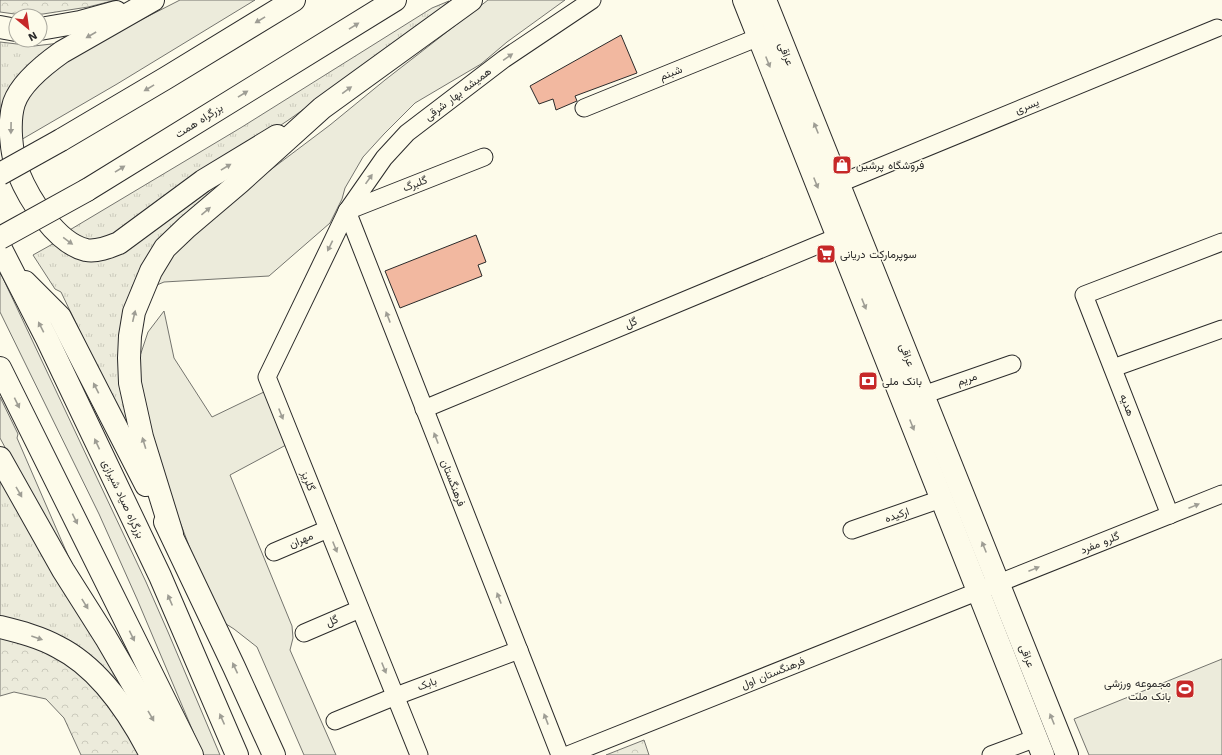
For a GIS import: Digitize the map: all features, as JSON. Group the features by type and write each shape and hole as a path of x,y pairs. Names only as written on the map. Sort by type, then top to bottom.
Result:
{"main road":[{"path":"0,174 166,78 294,0"},
{"name":"بزرگراه همت","path":"0,238 87,190 395,0"},
{"path":"151,1 62,52 48,62 20,91 14,103 11,136 18,171 29,194 45,218 64,239 76,246 88,250 108,248 119,243 203,181 322,108 471,0"},
{"name":"عراقی","path":"744,0 759,37 847,233 923,395 1067,755"},
{"name":"عراقی","path":"765,0 838,184 847,233 941,499 1039,746"},
{"path":"48,28 80,22 151,1"},
{"path":"172,534 142,437 130,383 130,336 134,312 151,271 165,248 322,108"},
{"name":"بزرگراه صیاد شیرازی","path":"0,247 47,339 160,576 237,755"},
{"path":"10,267 60,317 172,534 274,755"},
{"path":"0,368 192,755"},
{"path":"0,458 63,570 106,638 174,755"},
{"path":"0,627 40,638 59,647 80,660 116,698 152,755"}],"street":[{"name":"همیشه بهار شرقی","path":"347,211 384,158 408,132 504,59 592,0"},
{"name":"یسری","path":"838,184 1216,28"},
{"name":"شبنم","path":"584,108 759,37"},
{"name":"گلبرگ","path":"347,211 484,157"},
{"name":"فرهنگستان","path":"347,211 560,755"},
{"name":"گلریز","path":"347,211 266,377 419,755"},
{"name":"گل","path":"424,409 847,233"},
{"name":"هدیه","path":"1170,515 1084,295 1222,242"},
{"path":"1113,368 1222,329"},
{"name":"مریم","path":"923,395 1012,364"},
{"name":"گلرو مفرد","path":"978,592 1222,494"},
{"name":"ارکیده","path":"852,530 941,499"},
{"name":"مهران","path":"274,552 328,529"},
{"name":"فرهنگستان اول","path":"568,755 978,592"},
{"name":"گل","path":"304,633 360,609"},
{"name":"بابک","path":"335,721 396,696 519,650"},
{"path":"991,755 1039,746"}],"green space":[{"path":"0,0 116,0 88,7 48,13 48,8 8,8 8,13 0,12"},
{"path":"180,0 255,0 117,84 19,141 19,115 33,82 96,41"},
{"path":"488,0 565,0 507,42 481,64 415,103 363,157 345,188 342,199 330,223 269,276 164,282 150,288 165,260 261,177 330,125"},
{"path":"449,1 431,18 317,100 224,163 124,234 85,242 68,231 242,127 432,8"},
{"path":"0,42 8,43 8,48 48,48 48,44 60,43 6,140 0,144"},
{"path":"294,128 186,213 168,230 152,250 132,287 142,461 61,292 55,289 33,255 58,241 81,255"},
{"path":"1,274 146,582 220,755 203,755 137,599 99,514 0,312"},
{"path":"164,311 174,358 212,417 266,391 286,445 230,475 292,626 293,638 290,650 336,755 304,755 257,647 223,622 200,575 174,506 145,409 138,362 148,332"},
{"path":"0,397 18,434 17,438 76,574 37,507 0,438"},
{"path":"0,478 161,753 0,620"},
{"path":"0,634 14,637 81,670 144,755 81,755 64,718 46,699 14,692 0,696"},
{"name":"مجموعه ورزشی بانک ملت","path":"1222,659 1222,755 1089,755 1074,719"},
{"path":"644,740 649,755 606,755"}],"building":[{"path":"621,35 637,73 575,96 577,101 556,110 553,99 539,104 530,86"},
{"path":"476,235 486,262 478,265 482,276 400,308 385,271"}],"place":[{"name":"فروشگاه پرشین","path":"842,165"},
{"name":"سوپرمارکت دریانی","path":"826,254"},
{"name":"بانک ملی","path":"868,381"},
{"name":"مجموعه ورزشی بانک ملت","path":"1185,689"}]}
